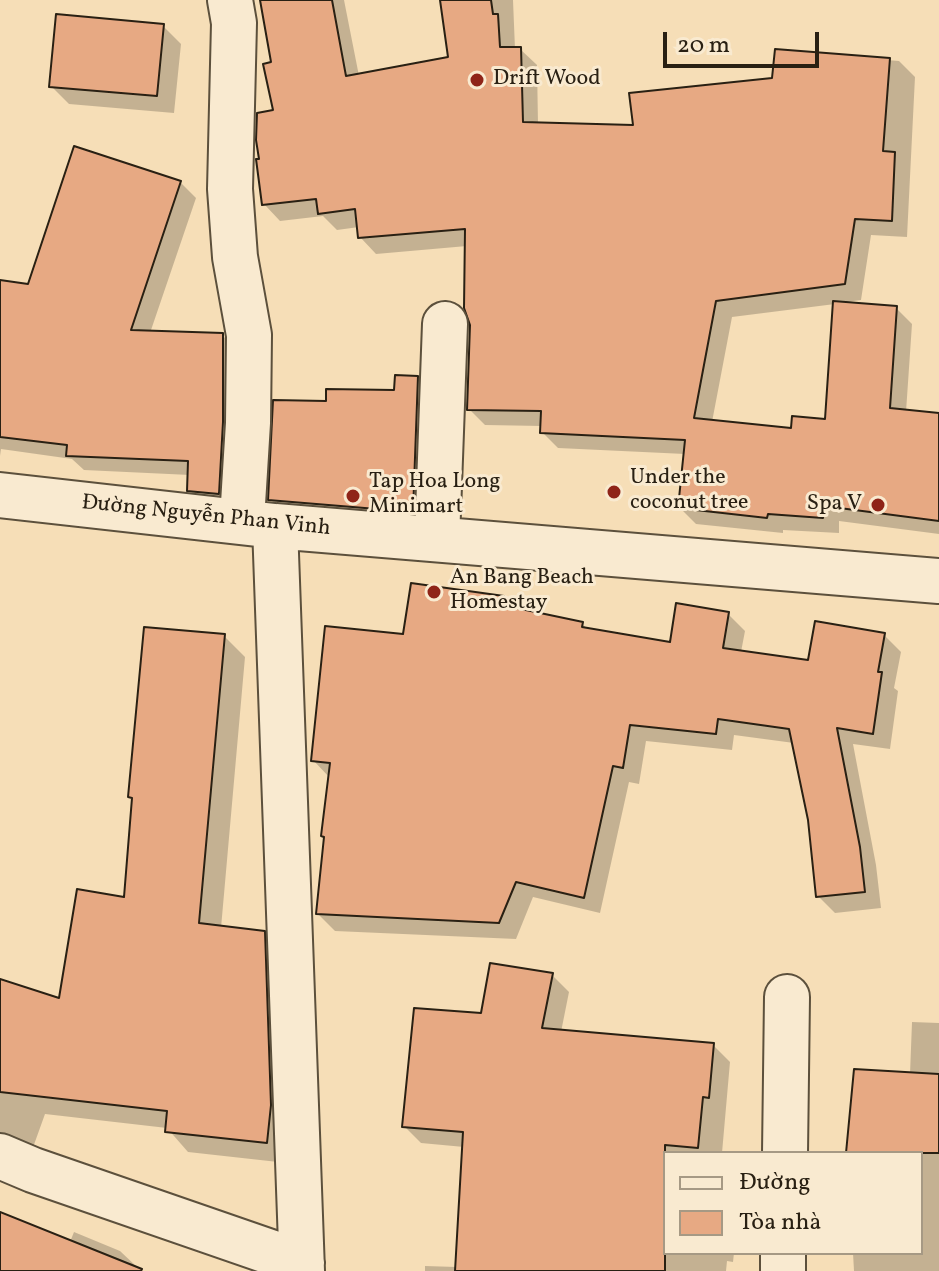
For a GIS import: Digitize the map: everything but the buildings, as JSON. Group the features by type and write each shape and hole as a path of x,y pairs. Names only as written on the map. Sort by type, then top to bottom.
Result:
{"street":[{"path":"0,1156 302,1267 258,523 248,423 249,335 235,257 230,189 234,23 230,0"},
{"path":"437,539 445,324"},
{"name":"Đường Nguyễn Phan Vinh","path":"0,495 258,523 939,581"},
{"path":"785,1151 787,997"}],"place":[{"name":"Drift Wood","path":"477,80"},
{"name":"Under the coconut tree","path":"614,492"},
{"name":"Tap Hoa Long Minimart","path":"353,496"},
{"name":"Spa V","path":"878,505"},
{"name":"An Bang Beach Homestay","path":"434,592"}]}
